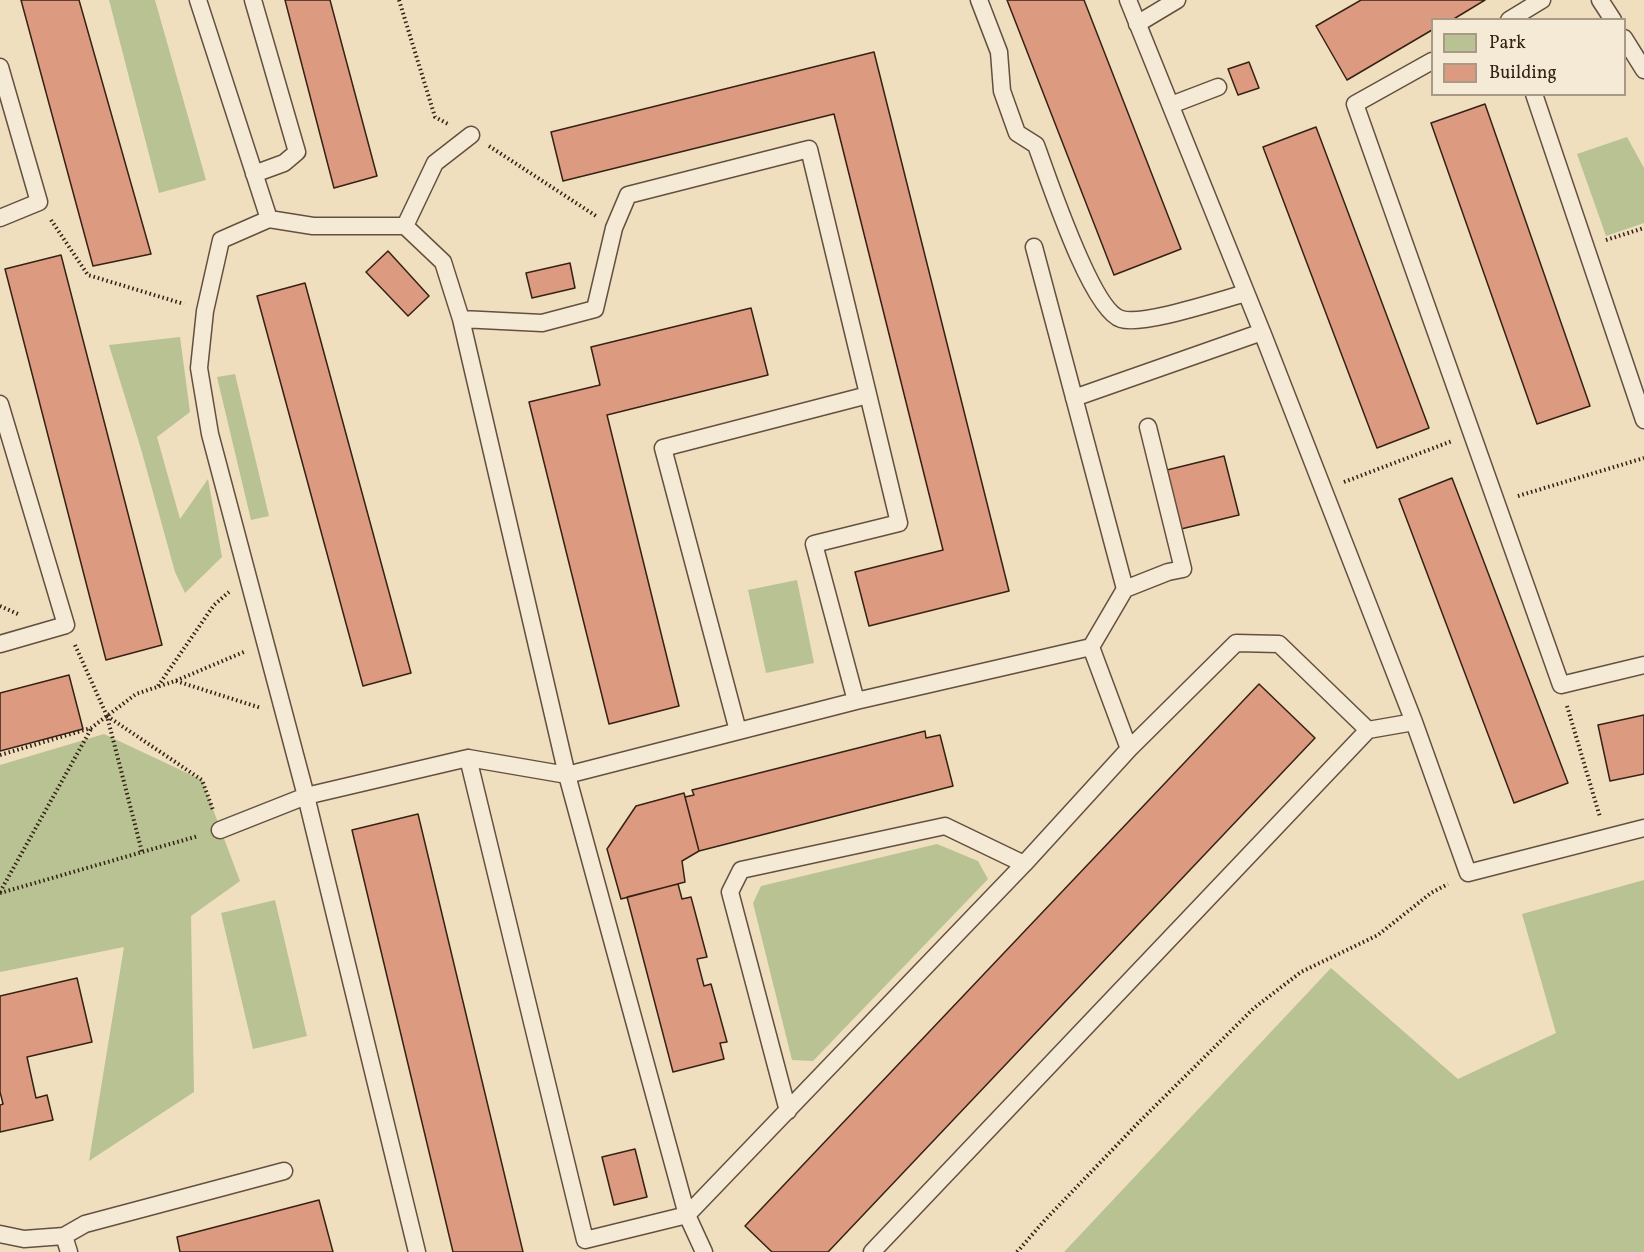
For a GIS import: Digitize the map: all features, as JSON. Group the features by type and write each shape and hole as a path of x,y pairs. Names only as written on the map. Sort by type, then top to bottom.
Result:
{"lane":[{"path":"198,0 269,219"},
{"path":"253,0 297,152 284,163 254,174"},
{"path":"979,0 999,52 1002,91 1017,133 1036,145 1087,275 1101,301 1120,319 1142,321 1246,293"},
{"path":"1128,0 1324,489 1414,722 1468,873 1644,828"},
{"path":"1137,24 1177,0"},
{"path":"1512,18 1542,0"},
{"path":"1600,0 1611,18"},
{"path":"1626,41 1644,70"},
{"path":"1431,62 1354,104 1562,685 1644,665"},
{"path":"0,67 39,202 0,218"},
{"path":"1171,105 1218,87"},
{"path":"1534,96 1644,420"},
{"path":"405,226 435,163 471,135"},
{"path":"461,319 542,323 595,309 614,228 628,195 809,149 899,523 814,544 856,701"},
{"path":"417,1252 306,796 210,434 199,368 205,311 221,240 269,219 313,226 405,226 443,262 461,319 567,775 687,1215 704,1252"},
{"path":"1034,247 1125,590"},
{"path":"1074,398 1262,332"},
{"path":"738,731 663,448 868,395"},
{"path":"0,404 4,432 66,625 0,644"},
{"path":"220,830 306,796 468,759 567,775 856,701 1090,647 1125,590 1168,572 1183,569 1148,427"},
{"path":"468,759 585,1240 687,1215 1024,864 1129,749 1236,643 1280,644 1368,730"},
{"path":"1090,647 1129,749"},
{"path":"872,1252 1368,730 1414,722"},
{"path":"788,1112 730,892 741,870 945,826 1024,864"},
{"path":"0,1234 24,1239 64,1236 85,1224 284,1171"},
{"path":"64,1236 69,1252"}],"path":[{"path":"39,202 88,275 205,311"},
{"path":"1585,246 1644,228"},
{"path":"1324,489 1472,433"},
{"path":"1497,502 1644,458"},
{"path":"158,687 214,605 247,576"},
{"path":"66,625 107,716 142,852"},
{"path":"0,892 92,728 136,694 176,681 266,643"},
{"path":"176,681 251,706 284,712"},
{"path":"1562,685 1606,838"},
{"path":"0,892 220,830 202,780 107,716"},
{"path":"0,755 92,728"},
{"path":"1017,1252 1139,1122 1254,1008 1301,972 1377,935 1431,893 1468,873"}],"green space":[{"path":"109,0 155,0 206,180 159,193"},
{"path":"1627,137 1644,168 1644,223 1606,236 1577,154"},
{"path":"180,337 190,412 157,437 180,519 208,479 222,557 185,593 175,572 109,345"},
{"path":"235,374 269,516 251,520 217,377"},
{"path":"797,580 814,663 766,673 748,590"},
{"path":"104,734 202,780 240,881 191,916 194,1092 89,1161 124,947 0,972 0,765"},
{"path":"937,844 978,861 988,879 813,1061 792,1060 753,903 761,886"},
{"path":"1644,880 1644,1252 1064,1252 1331,968 1458,1079 1556,1033 1522,914"},
{"path":"275,900 307,1036 253,1049 221,913"}],"building":[{"path":"21,0 79,0 151,254 93,266"},
{"path":"285,0 330,0 377,176 334,188"},
{"path":"1007,0 1084,0 1181,249 1114,275"},
{"path":"1361,0 1485,0 1455,18 1431,18 1431,31 1347,80 1316,26"},
{"path":"874,52 1009,591 869,626 855,572 943,550 834,114 563,181 551,132"},
{"path":"1249,62 1259,88 1238,95 1228,69"},
{"path":"1485,104 1590,406 1537,424 1431,123"},
{"path":"1316,127 1429,428 1377,448 1263,147"},
{"path":"388,251 429,296 408,316 366,272"},
{"path":"61,255 162,645 106,660 5,269"},
{"path":"570,263 575,288 532,298 526,273"},
{"path":"305,283 411,673 363,686 257,296"},
{"path":"751,308 768,375 607,415 679,706 609,724 529,402 600,385 591,347"},
{"path":"1224,456 1239,515 1181,529 1167,470"},
{"path":"1452,478 1568,783 1514,803 1399,499"},
{"path":"69,675 83,729 0,751 0,693"},
{"path":"1259,684 1315,738 828,1252 772,1252 745,1226"},
{"path":"1644,715 1644,774 1610,781 1598,725"},
{"path":"925,731 926,738 940,735 953,786 699,851 685,797 694,795 692,790"},
{"path":"684,793 699,851 682,861 685,882 621,899 607,849 636,806"},
{"path":"418,814 523,1252 453,1252 352,830"},
{"path":"678,884 682,899 691,897 707,957 697,959 704,986 711,984 727,1042 720,1043 724,1059 673,1072 627,897"},
{"path":"77,978 92,1042 27,1057 36,1098 47,1095 53,1120 0,1132 0,1105 3,1104 0,1092 0,996"},
{"path":"635,1149 647,1197 614,1205 602,1157"},
{"path":"319,1200 333,1252 180,1252 177,1237"}]}
